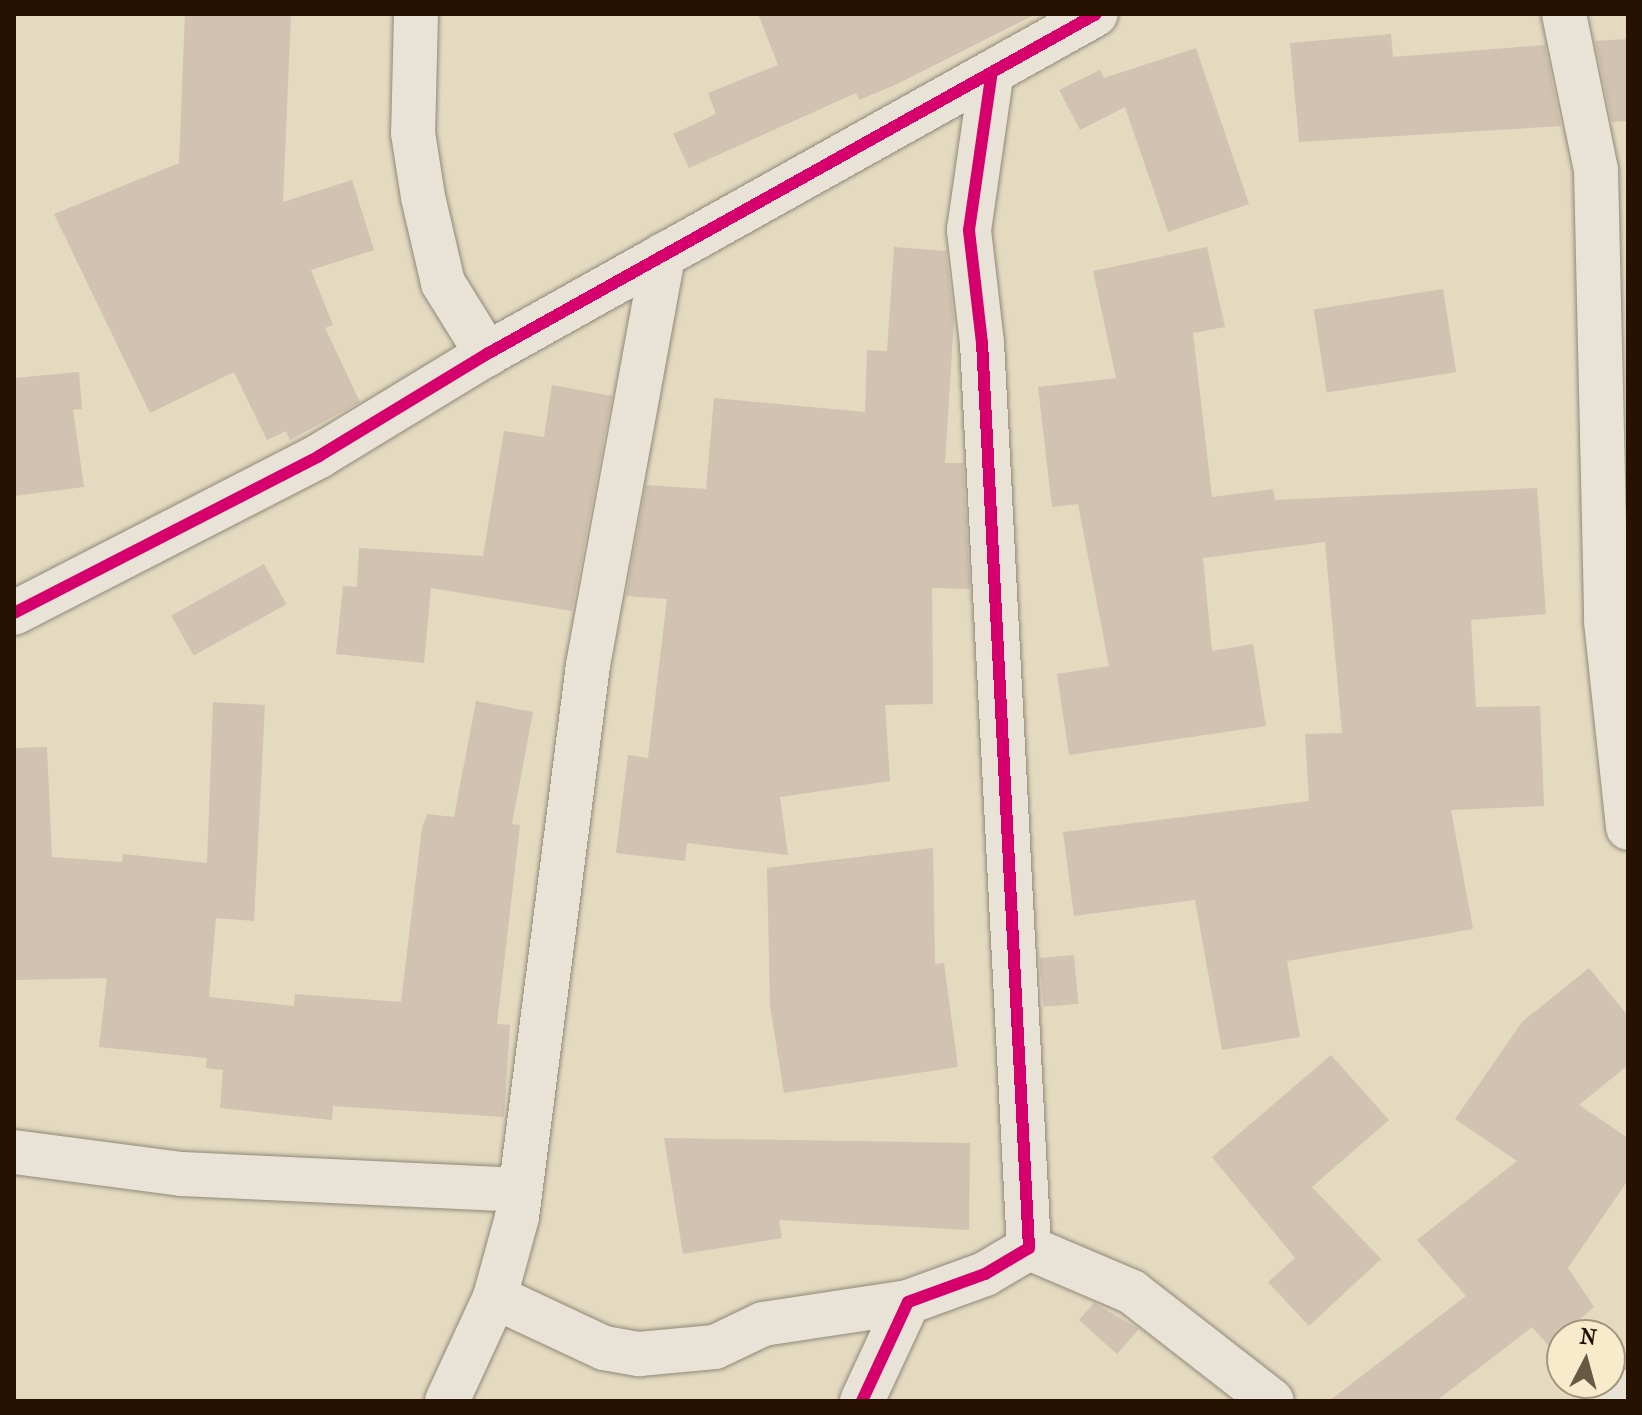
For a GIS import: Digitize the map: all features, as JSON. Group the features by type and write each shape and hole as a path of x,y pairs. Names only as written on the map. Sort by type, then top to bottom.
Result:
{"street":[{"path":"416,14 413,133 423,197 443,283 487,354"},
{"path":"14,613 319,456 487,354 991,77 1096,14"},
{"path":"1564,14 1596,170 1606,621 1628,828"},
{"path":"991,77 969,230 982,343 1029,1248"},
{"path":"447,1401 495,1297 520,1190 588,665 663,255"},
{"path":"14,1152 182,1174 458,1192 520,1190"},
{"path":"495,1297 604,1348 639,1354 715,1347 763,1324 908,1302 985,1274 1029,1248"},
{"path":"1029,1248 1132,1292 1272,1401"},
{"path":"862,1401 908,1302"},
{"path":"1605,1401 1628,1391"}],"building":[{"path":"185,14 291,14 283,202 352,180 374,250 311,270 333,325 325,328 360,402 290,440 286,431 267,440 234,372 150,413 54,214 179,163"},
{"path":"758,14 1036,14 895,85 859,100 856,93 689,168 673,134 716,114 708,93 778,65"},
{"path":"1391,34 1393,57 1545,45 1561,126 1299,142 1290,43"},
{"path":"1628,39 1628,121 1612,122 1595,41"},
{"path":"1196,48 1249,204 1168,232 1125,107 1080,130 1059,90 1100,70 1104,78"},
{"path":"894,247 946,251 954,320 945,463 963,463 970,589 932,588 933,704 885,705 890,781 780,797 788,855 687,843 685,861 616,853 628,755 648,758 667,599 626,596 646,485 706,489 714,398 865,412 867,350 887,351"},
{"path":"1207,247 1225,327 1193,333 1212,497 1273,489 1275,500 1537,488 1546,614 1471,620 1476,707 1540,706 1544,806 1451,810 1473,929 1287,961 1300,1037 1222,1050 1195,900 1074,916 1063,832 1309,801 1305,734 1342,733 1325,542 1203,558 1212,651 1253,644 1266,726 1069,755 1057,674 1109,666 1078,504 1052,507 1038,387 1116,378 1093,271"},
{"path":"1443,289 1456,372 1327,392 1314,309"},
{"path":"79,372 82,409 73,410 84,487 14,496 14,378"},
{"path":"552,385 612,396 572,611 431,588 424,663 336,654 343,586 357,587 359,548 483,556 504,431 544,437"},
{"path":"264,564 286,604 194,656 171,615"},
{"path":"476,701 533,712 512,824 520,825 497,1024 510,1025 504,1117 333,1106 332,1120 220,1108 223,1070 206,1068 207,1058 99,1047 107,978 14,980 14,748 47,747 52,857 122,862 123,854 207,863 213,702 265,705 254,921 216,918 209,997 294,1006 295,994 401,1002 422,828 427,814 454,817"},
{"path":"933,848 935,964 944,963 958,1067 784,1093 770,1006 767,868"},
{"path":"1074,955 1078,1004 1043,1007 1039,958"},
{"path":"1589,968 1628,1016 1628,1065 1579,1105 1628,1138 1628,1180 1568,1268 1594,1307 1580,1319 1546,1319 1546,1343 1532,1327 1436,1401 1329,1401 1466,1296 1417,1240 1517,1161 1455,1119 1522,1022"},
{"path":"1331,1055 1389,1120 1312,1187 1381,1259 1309,1326 1268,1282 1295,1258 1212,1157"},
{"path":"664,1138 970,1143 969,1230 779,1220 782,1238 683,1254"},
{"path":"1094,1303 1139,1329 1117,1354 1079,1320"}],"cycle path":[{"path":"14,613 319,456 487,354 1096,14"},
{"path":"862,1401 908,1302 985,1274 1029,1248 982,343 969,230 991,77"}]}
